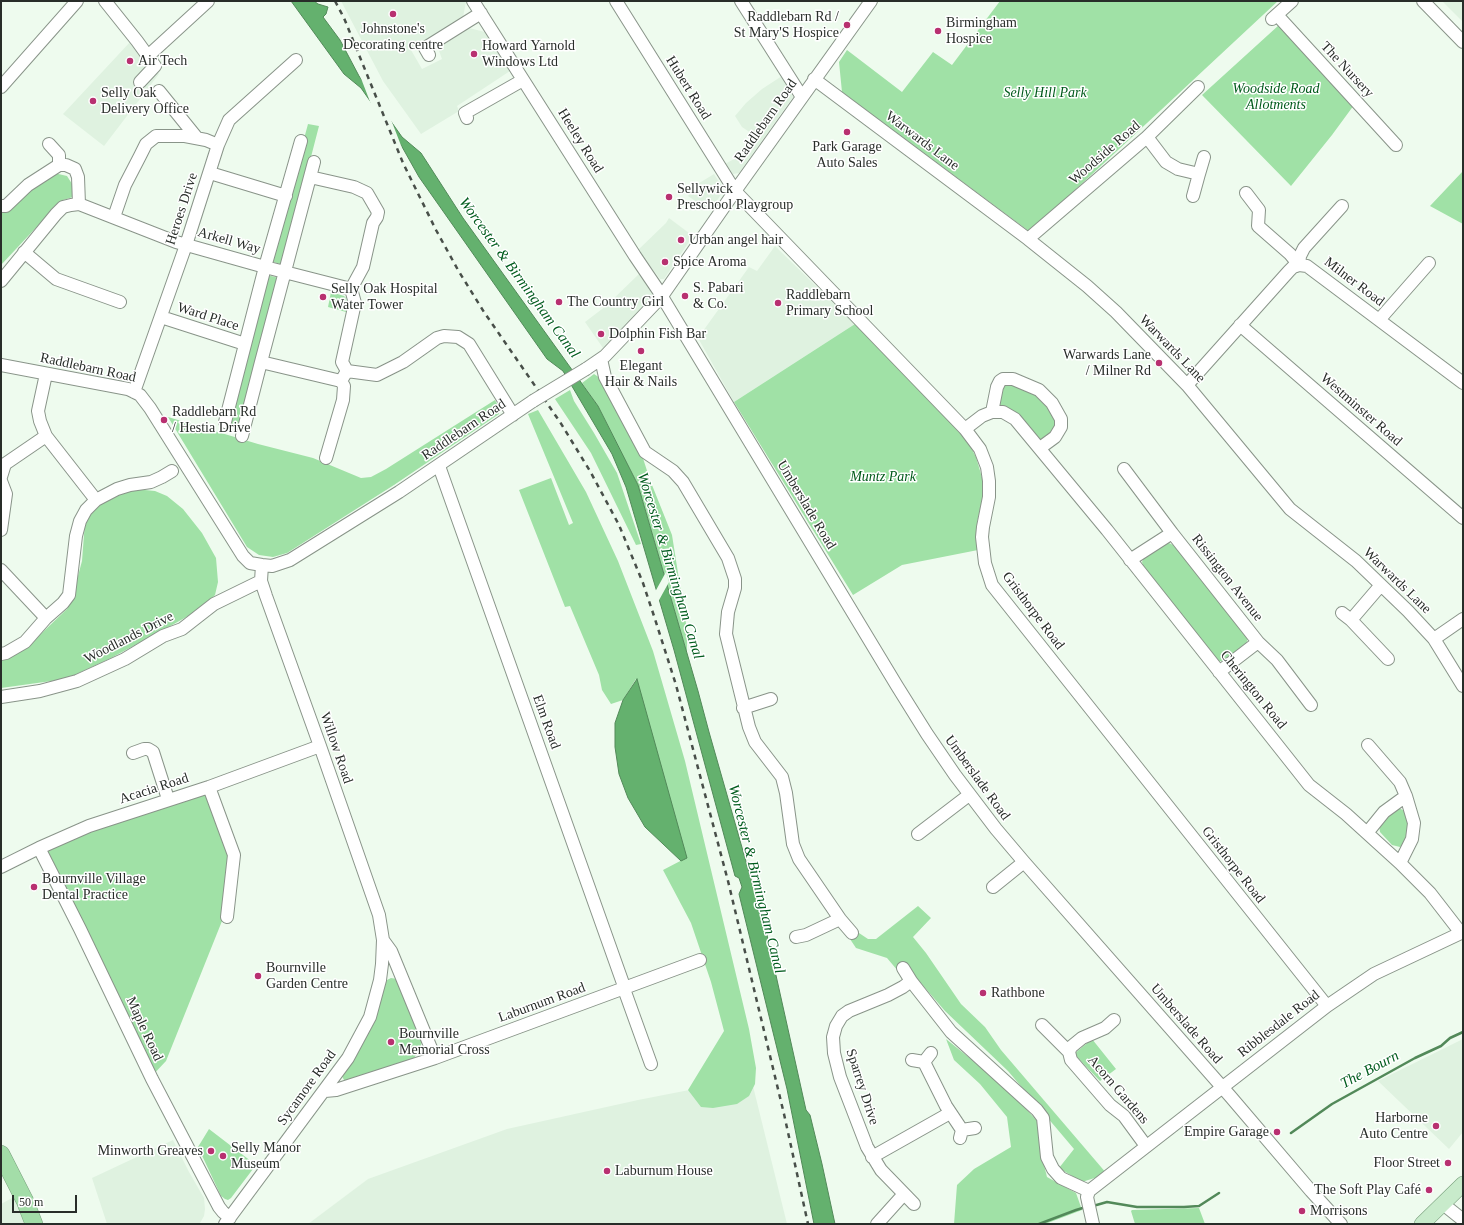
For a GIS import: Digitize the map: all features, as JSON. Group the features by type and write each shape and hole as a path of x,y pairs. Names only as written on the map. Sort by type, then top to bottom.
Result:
{"highway":[{"path":"1,1154 25,1201 34,1224"},
{"path":"25,1201 40,1224"}],"main road":[{"path":"1422,1224 1463,1184"}],"street":[{"path":"1,87 77,1"},
{"path":"105,1 155,66 140,82"},
{"path":"148,56 207,1"},
{"name":"Heeley Road","path":"473,1 662,296"},
{"name":"Hubert Road","path":"616,1 735,191"},
{"path":"741,1 802,97"},
{"name":"Raddlebarn Road","path":"1,365 128,389 140,395 150,408 243,556 250,563 262,566 272,566 290,560 399,492 533,401 601,359 662,296 814,79 871,1"},
{"name":"The Nursery","path":"1292,1 1274,17 1396,145"},
{"path":"1423,1 1463,42"},
{"path":"429,55 425,48 481,13"},
{"name":"Heroes Drive","path":"134,392 186,245 218,144 229,120 296,60"},
{"name":"Warwards Lane","path":"814,79 1028,239 1087,286 1141,337 1187,385 1290,509 1356,561 1408,611 1434,639 1463,686"},
{"path":"467,118 465,113 523,80"},
{"name":"Woodside Road","path":"1028,239 1146,137 1198,87"},
{"path":"159,91 197,138"},
{"path":"114,217 125,185 146,144 156,136 185,136 218,144"},
{"path":"1146,137 1166,162 1178,169 1199,174"},
{"name":"Ward Place","path":"225,422 265,267 301,141"},
{"path":"49,144 59,155 58,165"},
{"path":"1193,196 1204,157"},
{"path":"242,436 314,162"},
{"path":"1,206 6,206 28,184 58,165 66,165 75,169 78,177 79,204 71,205 60,210 1,280"},
{"path":"210,172 286,196"},
{"path":"310,177 354,187 367,193 378,212 373,224 362,267 351,289 355,303 342,362 344,376 343,400 326,458"},
{"name":"Gristhorpe Road","path":"735,191 965,429 980,449 987,467 989,497 982,537 985,563 992,585 1326,1006"},
{"path":"1246,193 1259,210 1258,226 1290,254 1299,265"},
{"name":"Arkell Way","path":"79,204 186,245 351,289"},
{"path":"1299,265 1300,256 1304,248 1342,206"},
{"path":"24,252 56,279 120,302"},
{"path":"1379,320 1429,263"},
{"path":"1187,385 1289,271 1293,267 1299,265"},
{"name":"Milner Road","path":"1299,265 1307,266 1463,383"},
{"name":"Umberslade Road","path":"662,296 915,714 970,795 1024,862 1341,1224"},
{"name":"Ward Place","path":"161,317 245,344"},
{"name":"Westminster Road","path":"1240,326 1463,518"},
{"path":"262,358 344,376 377,375 403,362 437,338 444,336 458,337 469,344 513,415"},
{"path":"601,359 605,377 645,452 673,471 684,482 728,558 735,579 735,588 728,612 726,634 743,708 755,742 782,777 786,793 793,844 799,859 840,919 852,933"},
{"path":"46,374 38,412 40,421 46,436 96,500"},
{"path":"965,429 982,416 992,412 997,386 1000,381 1003,379 1013,379 1039,390 1052,403 1061,419 1060,427 1055,437 1040,448"},
{"name":"Cherington Road","path":"992,412 1003,412 1015,419 1040,448 1309,785 1346,814 1400,863 1430,893 1462,933"},
{"path":"1,477 5,464 46,436"},
{"name":"Elm Road","path":"439,466 651,1064"},
{"name":"Rissington Avenue","path":"1124,469 1172,533 1258,642 1276,660 1311,705"},
{"path":"1,654 6,653 25,642 69,595 76,536 80,521 86,510 96,500 117,489 130,485 151,482 172,471"},
{"path":"1,481 6,494 1,530"},
{"name":"Rissington Avenue","path":"1130,560 1172,533"},
{"name":"Willow Road","path":"262,566 262,582 379,915 383,940 380,980"},
{"path":"1,570 46,618"},
{"name":"Woodlands Drive","path":"1,697 40,691 77,681 125,659 163,636 182,629 214,604 262,582"},
{"path":"1381,585 1346,617 1388,659"},
{"path":"1434,639 1463,619"},
{"name":"Rissington Avenue","path":"1219,672 1258,642"},
{"path":"743,708 773,697"},
{"path":"1368,744 1400,782 1414,823 1412,839 1400,863"},
{"name":"Acacia Road","path":"1,867 89,826 320,746"},
{"path":"133,753 144,749 148,749 153,752 168,799"},
{"path":"208,786 234,855 227,917"},
{"path":"918,834 970,795"},
{"path":"1367,833 1384,812 1406,796"},
{"name":"Maple Road","path":"39,848 80,929 152,1079 227,1221"},
{"path":"993,887 1024,862"},
{"path":"803,939 840,919"},
{"name":"Ribblesdale Road","path":"1088,1194 1146,1146 1326,1006 1374,974 1462,933"},
{"name":"Willow Road","path":"383,940 391,951 436,1058"},
{"name":"Laburnum Road","path":"324,1091 336,1090 436,1058 700,960"},
{"path":"903,968 911,981 951,1032 1037,1110 1043,1118 1047,1156 1053,1169 1061,1178 1088,1194 1092,1219"},
{"name":"Sycamore Road","path":"227,1221 348,1058 361,1037 370,1017 380,980"},
{"name":"Sparrey Drive","path":"911,981 888,995 849,1011 842,1016 836,1026 833,1037 834,1053 840,1077 861,1134 872,1157 881,1170 914,1204"},
{"name":"Acorn Gardens","path":"1069,1052 1071,1047 1082,1038 1105,1028 1114,1020"},
{"name":"Acorn Gardens","path":"1042,1025 1069,1052 1071,1060 1110,1105 1124,1116 1146,1146"},
{"path":"922,1059 961,1134 975,1128"},
{"path":"872,1157 950,1113"},
{"path":"877,1224 904,1194"},
{"path":"1444,1204 1463,1220"}],"shaded area":[{"path":"291,1 314,1 328,7 326,14 323,17 340,40 359,76 402,137 421,153 463,218 598,406 638,485 767,935 806,1110 810,1115 835,1224 814,1224 787,1089 739,894 742,887 739,878 735,876 674,650 626,487 612,454 563,371 547,359 419,177 401,145 361,88 344,74"},
{"path":"341,1 466,1 463,17 411,50 422,69 442,59 438,48 469,28 485,32 510,71 457,106 459,111 421,134 383,81"},
{"path":"1442,1 1463,1 1463,22"},
{"path":"131,41 159,74 104,146 63,114"},
{"path":"782,76 793,97 739,173 733,174 725,164 745,153 751,133 742,127 735,116 746,103 762,89"},
{"path":"714,174 724,190 710,211 688,196 696,185"},
{"path":"669,218 693,236 664,279 660,279 638,250 666,223"},
{"name":"Raddlebarn Primary School","path":"775,246 855,324 734,402 698,338 749,267 757,271"},
{"path":"641,272 652,291 651,301 603,348 585,322 606,306"},
{"path":"637,679 687,858 681,861 645,827 628,798 619,774 615,747 615,723 623,700"},
{"path":"1463,1039 1463,1132 1449,1149 1378,1081"},
{"path":"751,1078 787,1224 308,1224 368,1179 507,1129 638,1100"},
{"path":"173,1140 204,1198 204,1216 200,1223 107,1224 92,1178"},
{"path":"14,1197 27,1224 1,1224 1,1204"}],"green space":[{"name":"Selly Hill Park","path":"1000,1 1278,1 1030,232 842,92 839,62 847,50 902,92 933,52 952,65"},
{"name":"Woodside Road Allotments","path":"1279,25 1354,105 1291,186 1202,95"},
{"path":"308,124 319,126 283,265 271,261"},
{"path":"1463,171 1463,224 1430,206"},
{"path":"54,173 67,176 74,187 73,197 63,200 1,265 1,213"},
{"path":"267,275 279,278 238,429 226,426"},
{"path":"331,292 346,298 348,306 346,312 328,307"},
{"name":"Muntz Park","path":"855,324 966,438 976,457 983,481 983,496 977,523 978,550 902,565 853,595 734,402"},
{"path":"594,374 603,380 640,449 650,480 672,535 687,630 687,653 638,485 598,406 582,383"},
{"path":"1007,383 1037,393 1056,418 1056,424 1051,433 1038,442 999,410 1001,386"},
{"path":"570,390 574,401 617,473 641,544 636,545 591,453 555,399"},
{"path":"495,400 499,408 499,414 394,485 287,553 273,557 259,555 247,547 168,417 258,444 313,458 361,478 371,477 386,469"},
{"path":"538,410 586,492 618,561 653,651 685,761 749,1029 756,1068 755,1084 749,1096 737,1104 713,1108 701,1107 688,1090 724,1031 711,982 691,923 663,870 686,858 636,679 623,700 611,704 602,690 599,675 570,606 565,607 519,490 551,478 569,525 573,523 528,414"},
{"path":"135,489 155,491 167,496 183,509 202,533 216,558 218,582 215,595 202,608 174,624 111,658 66,679 1,688 1,660 25,649 67,609 71,602 82,561 85,522 94,509 113,497"},
{"path":"1169,543 1175,546 1248,638 1245,648 1227,661 1219,661 1144,568 1142,562 1144,557 1162,545"},
{"path":"207,790 231,856 224,916 166,1061 151,1077 45,847"},
{"path":"1393,809 1401,809 1409,814 1410,825 1405,845 1400,847 1392,845 1380,832 1379,825"},
{"path":"918,906 931,918 913,937 926,953 961,1004 985,1027 1001,1050 1107,1174 1082,1182 1059,1168 1074,1149 1008,1071 945,1011 907,967 898,971 887,958 856,948 848,936 856,931 868,939 876,939"},
{"path":"391,978 397,979 422,1042 419,1051 414,1058 348,1082 344,1080 342,1076 385,981"},
{"path":"946,1039 998,1081 1038,1122 1042,1157 1047,1177 1076,1193 1082,1210 1045,1224 954,1224 957,1185 974,1169 1011,1147 1007,1117 980,1084 954,1060"},
{"path":"1092,1039 1116,1069 1100,1081 1074,1054"},
{"name":"Selly Manor Museum","path":"209,1129 256,1165 228,1200 221,1196 198,1147"},
{"path":"1199,1208 1205,1224 1135,1224 1131,1211 1132,1210"}],"pier":[{"path":"357,68 390,117 402,148 374,112"},
{"path":"666,572 669,582 658,602 655,592"}],"waterway":[{"name":"The Bourn","path":"1291,1133 1332,1104 1415,1058 1441,1046 1450,1038 1463,1032"},
{"name":"The Bourn","path":"1093,1206 1107,1202 1137,1207 1199,1206 1219,1193"},
{"name":"The Bourn","path":"1039,1224 1086,1207"}],"railway":[{"path":"335,1 344,18 403,163 436,230 458,270 484,312 560,422 590,471 619,525 643,583 676,685 728,881 784,1114 808,1224"}],"place":[{"name":"Johnstone's Decorating centre","path":"393,14"},
{"name":"Raddlebarn Rd / St Mary'S Hospice","path":"847,25"},
{"name":"Birmingham Hospice","path":"938,31"},
{"name":"Howard Yarnold Windows Ltd","path":"474,54"},
{"name":"Air Tech","path":"130,61"},
{"name":"Selly Oak Delivery Office","path":"93,101"},
{"name":"Park Garage Auto Sales","path":"847,132"},
{"name":"Sellywick Preschool Playgroup","path":"669,197"},
{"name":"Urban angel hair","path":"681,240"},
{"name":"Spice Aroma","path":"665,262"},
{"name":"S. Pabari & Co.","path":"685,296"},
{"name":"Selly Oak Hospital Water Tower","path":"323,297"},
{"name":"The Country Girl","path":"559,302"},
{"name":"Raddlebarn Primary School","path":"778,303"},
{"name":"Dolphin Fish Bar","path":"601,334"},
{"name":"Elegant Hair & Nails","path":"641,351"},
{"name":"Warwards Lane / Milner Rd","path":"1159,363"},
{"name":"Raddlebarn Rd / Hestia Drive","path":"164,420"},
{"name":"Bournville Village Dental Practice","path":"34,887"},
{"name":"Bournville Garden Centre","path":"258,976"},
{"name":"Rathbone","path":"983,993"},
{"name":"Bournville Memorial Cross","path":"391,1042"},
{"name":"Harborne Auto Centre","path":"1436,1126"},
{"name":"Empire Garage","path":"1277,1132"},
{"name":"Minworth Greaves","path":"211,1151"},
{"name":"Selly Manor Museum","path":"223,1156"},
{"name":"Floor Street","path":"1448,1163"},
{"name":"Laburnum House","path":"607,1171"},
{"name":"The Soft Play Café","path":"1429,1190"},
{"name":"Morrisons","path":"1302,1211"}],"water label":[{"name":"Worcester & Birmingham Canal","path":"519,278"},
{"name":"Worcester & Birmingham Canal","path":"670,566"},
{"name":"Worcester & Birmingham Canal","path":"756,879"}]}
